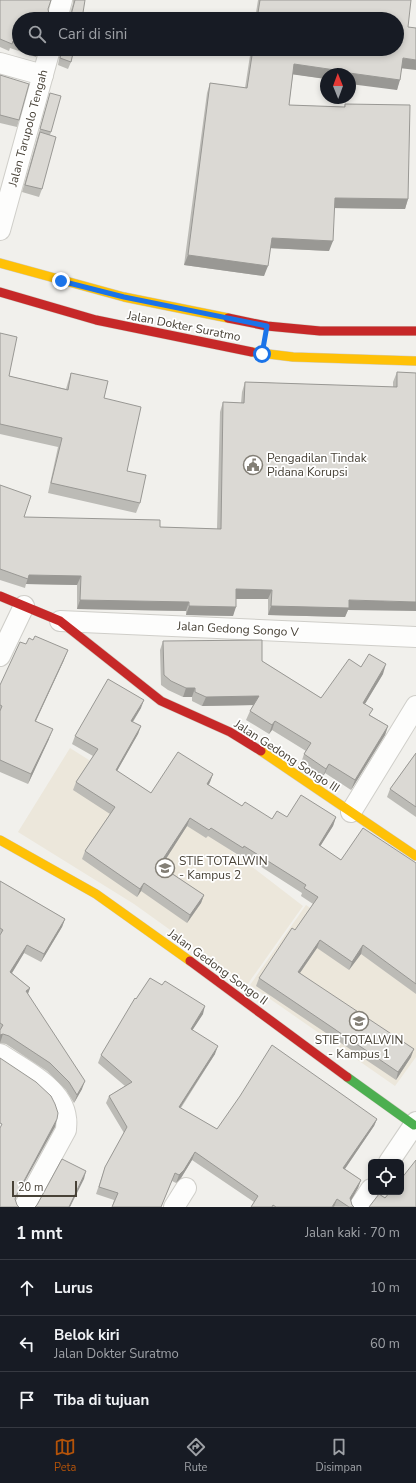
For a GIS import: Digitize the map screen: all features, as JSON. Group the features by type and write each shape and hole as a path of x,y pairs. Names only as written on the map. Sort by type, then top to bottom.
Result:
{"street":[{"path":"59,12 62,0"},
{"name":"Jalan Tarupolo Tengah","path":"0,230 48,56"},
{"path":"0,63 43,75"},
{"name":"Jalan Dokter Suratmo","path":"0,263 124,297 266,329 320,331 416,331"},
{"name":"Jalan Dokter Suratmo","path":"0,292 96,320 293,357 416,362"},
{"name":"Jalan Gedong Songo III","path":"0,596 60,621 161,701 230,732 271,757 416,856"},
{"path":"0,656 24,606"},
{"name":"Jalan Gedong Songo V","path":"60,621 416,637"},
{"path":"351,812 416,706"},
{"name":"Jalan Gedong Songo II","path":"0,840 96,894 190,961 322,1059 415,1123"},
{"path":"0,1054 46,1084 60,1099 66,1117 66,1130 24,1207"},
{"path":"391,1159 415,1123"},
{"path":"174,1207 186,1188"},
{"path":"359,1207 368,1194"}],"shaded area":[{"name":"STIE TOTALWIN - Kampus 2","path":"70,748 195,823 303,906 247,985 134,904 18,832"},
{"name":"STIE TOTALWIN - Kampus 1","path":"306,905 365,946 416,952 416,1057 395,1086 250,985"}],"building":[{"path":"0,0 51,0 48,12 12,12 12,44 0,39"},
{"path":"75,0 85,0 83,12 72,12"},
{"path":"260,0 411,0 408,27 416,28 416,60 403,58 400,80 356,74 356,68 321,68 294,64 289,105 345,107 345,104 410,105 408,199 335,198 333,241 272,238 268,266 188,255 210,83 247,88 252,56 404,56 404,12 258,12"},
{"path":"60,56 72,56 71,62 60,58"},
{"path":"0,75 29,84 19,120 0,115"},
{"path":"50,93 61,96 51,132 40,129"},
{"path":"40,132 56,137 42,189 25,185"},
{"path":"0,333 17,337 9,376 68,390 71,373 108,381 104,398 141,407 127,471 146,475 140,503 51,483 62,438 0,424"},
{"path":"397,372 416,373 416,602 349,600 349,608 271,606 272,590 236,589 236,607 189,606 189,602 80,600 81,576 29,575 28,579 0,569 0,485 31,496 24,517 160,520 160,527 221,529 223,402 244,403 245,382 397,387"},
{"path":"35,636 68,650 35,721 53,729 31,774 0,760 0,711 2,706 0,705 0,685 20,642 26,644 29,638 33,640"},
{"path":"262,640 262,661 321,698 349,659 361,667 369,654 386,664 363,703 373,709 369,715 388,726 355,780 329,764 326,769 304,754 311,743 275,721 272,725 250,711 259,696 206,697 195,692 195,688 186,688 171,681 164,675 163,641"},
{"path":"108,679 144,700 131,721 141,726 116,770 151,793 178,752 213,774 207,784 242,806 245,802 272,819 277,811 287,817 301,795 336,817 319,845 341,860 363,828 416,863 416,984 363,945 352,962 320,940 298,972 414,1049 398,1072 259,978 292,928 295,930 318,897 304,888 306,885 244,846 243,848 211,828 209,830 190,818 159,865 204,895 190,915 144,883 140,889 85,851 115,807 76,782 98,749 75,736"},
{"path":"416,753 416,807 390,789"},
{"path":"0,881 65,919 44,954 27,945 10,972 30,988 26,991 85,1081 77,1095 69,1082 50,1063 9,1036 3,1034 0,1035 0,1030 3,1025 0,1023 0,935 3,930 0,928"},
{"path":"150,978 162,985 165,981 205,1006 191,1029 218,1046 179,1107 217,1129 272,1045 377,1119 343,1168 361,1180 350,1198 354,1207 349,1207 337,1199 332,1207 276,1207 273,1205 272,1207 251,1207 258,1196 195,1152 184,1170 179,1175 175,1173 161,1207 112,1207 118,1193 99,1187 105,1167 127,1127 109,1096 132,1082 101,1055 135,998 136,999"},
{"path":"0,1058 36,1082 51,1096 58,1113 57,1119 17,1194 15,1199 19,1207 0,1207 0,1128 2,1124 0,1123"},
{"path":"62,1159 86,1171 69,1207 35,1207 37,1205"},
{"path":"416,1160 416,1207 369,1207 378,1195 385,1198 388,1195 404,1195 404,1175"}],"traffic: fast":[{"path":"347,1077 414,1125"}],"traffic: slow":[{"path":"0,263 124,297 228,318"},
{"path":"252,352 293,357 416,361"},
{"path":"261,751 416,856"},
{"path":"0,840 96,894 190,961"}],"traffic: jam":[{"path":"0,292 96,320 252,352"},
{"path":"228,318 267,326 320,331 416,331"},
{"path":"0,596 60,621 161,701 230,732 261,751"},
{"path":"190,961 347,1077"}],"place":[{"name":"Pengadilan Tindak Pidana Korupsi","path":"253,465"},
{"name":"STIE TOTALWIN - Kampus 2","path":"165,868"},
{"name":"STIE TOTALWIN - Kampus 1","path":"359,1021"}],"route":[{"path":"61,281 124,297 267,326 262,354"}]}
